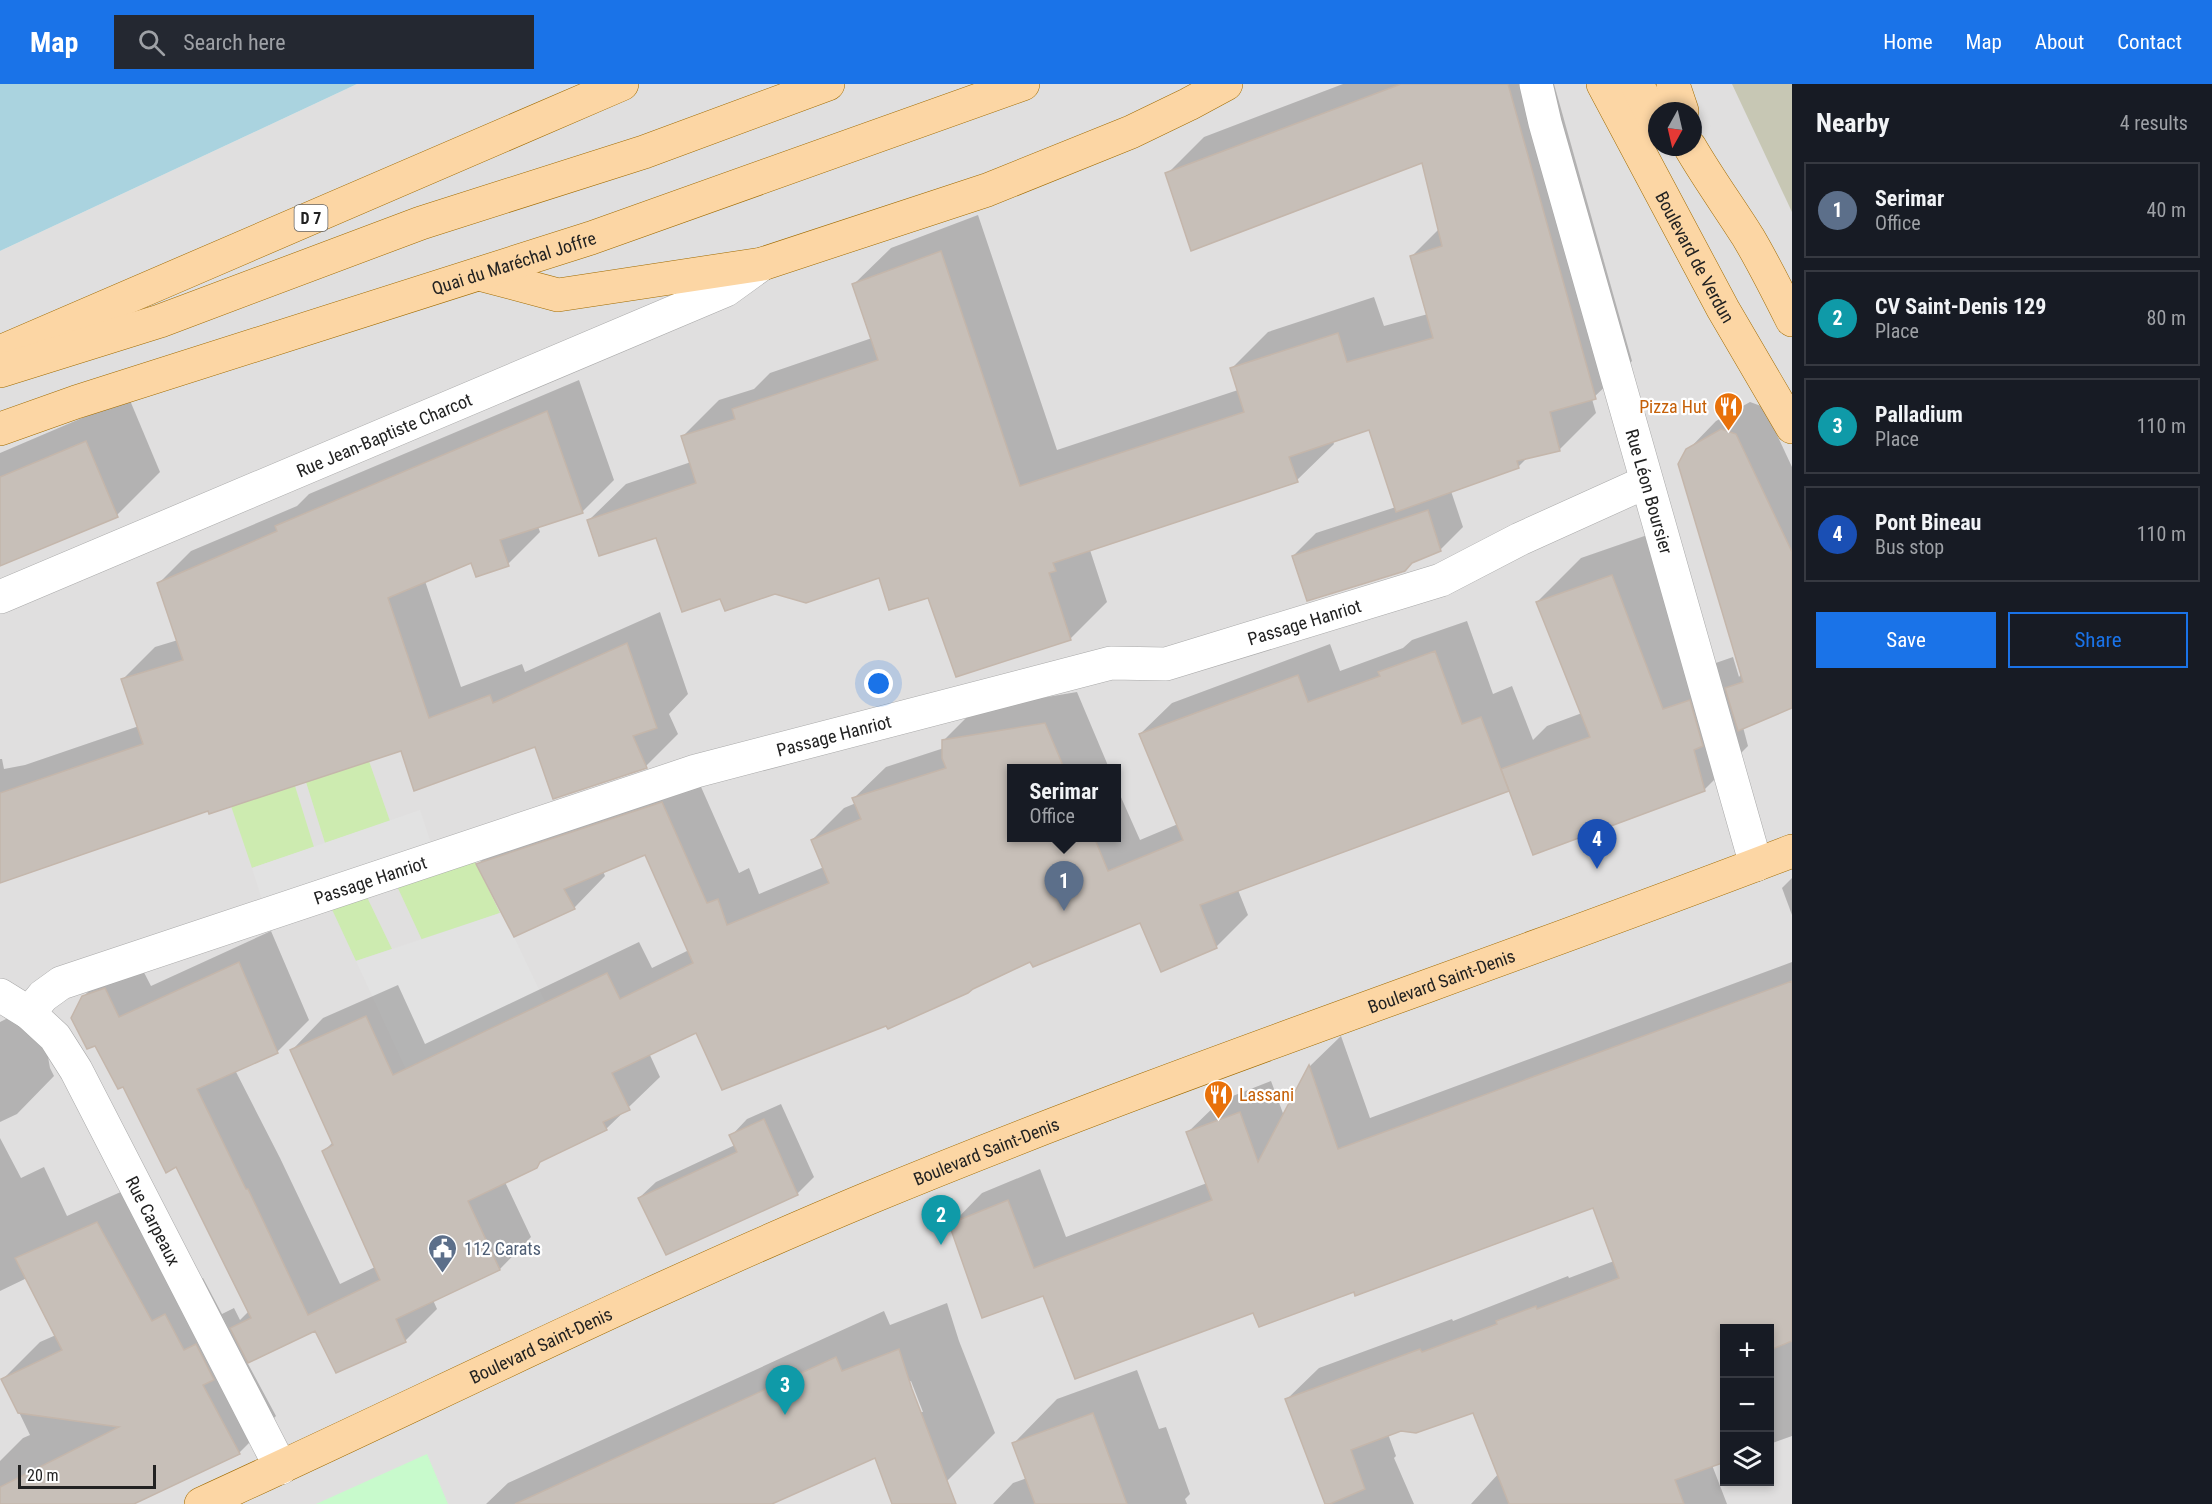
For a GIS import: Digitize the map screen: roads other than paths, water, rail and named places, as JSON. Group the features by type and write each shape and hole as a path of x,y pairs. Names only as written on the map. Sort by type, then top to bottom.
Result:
{"main road":[{"name":"D 7","path":"0,352 622,84"},
{"name":"D 7","path":"0,371 160,321 421,223 644,152 828,84"},
{"name":"Quai du Maréchal Joffre","path":"0,429 87,398 479,274 687,205 1023,84"},
{"path":"479,274 558,295 762,264 987,190 1131,132 1226,84"},
{"name":"Boulevard de Verdun","path":"1603,84 1722,309 1792,427"},
{"path":"1637,84 1648,106"},
{"path":"1673,84 1679,102"},
{"path":"1695,156 1747,236 1792,320"},
{"name":"Boulevard Saint-Denis","path":"215,1501 685,1277 894,1187 1231,1058 1792,851"}],"street":[{"name":"Rue Léon Boursier","path":"1536,84 1646,482 1756,865"},
{"name":"Rue Jean-Baptiste Charcot","path":"0,597 726,290 762,264"},
{"name":"Passage Hanriot","path":"29,1013 44,996 61,983 696,771 1111,663 1167,664 1441,580 1521,539 1646,482"},
{"name":"Rue Carpeaux","path":"0,995 29,1013 55,1037 76,1070 281,1468"}],"water":[{"path":"0,84 357,84 0,251"}],"place":[{"name":"Pizza Hut","path":"1728,432"},
{"name":"Pont Bineau","path":"1597,869"},
{"name":"Serimar","path":"1064,911"},
{"name":"Lassani","path":"1218,1120"},
{"name":"CV Saint-Denis 129","path":"941,1245"},
{"name":"112 Carats","path":"443,1274"},
{"name":"Palladium","path":"785,1415"}]}
